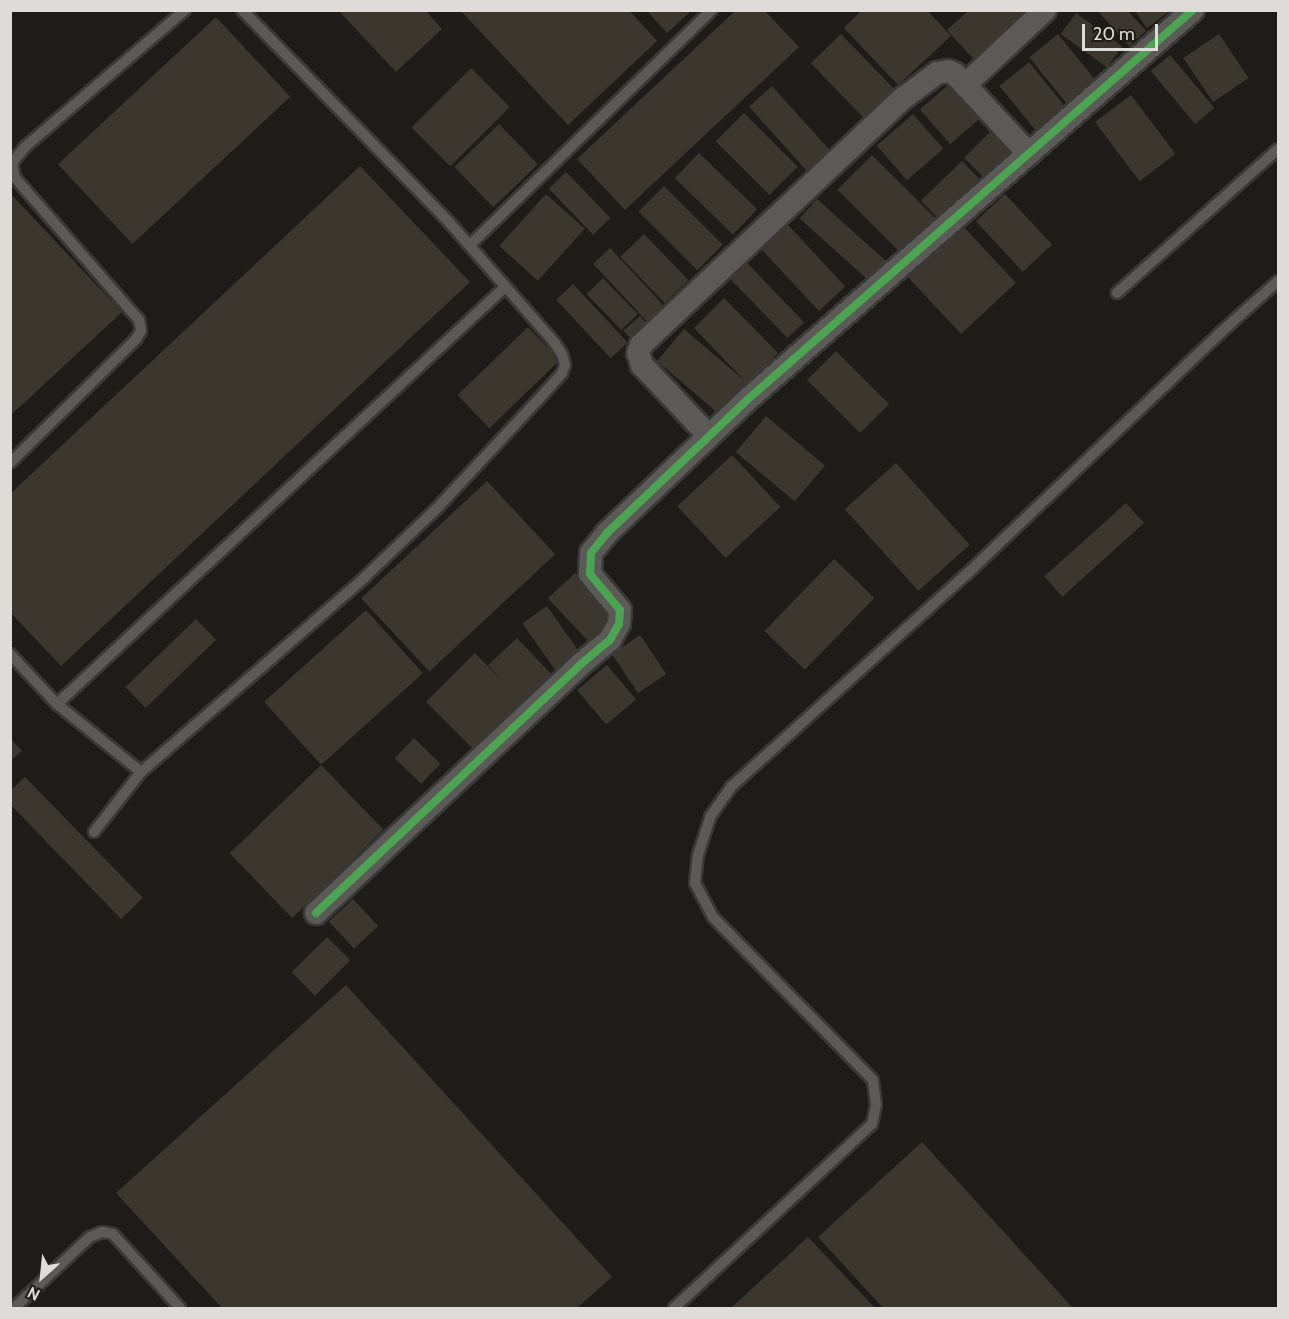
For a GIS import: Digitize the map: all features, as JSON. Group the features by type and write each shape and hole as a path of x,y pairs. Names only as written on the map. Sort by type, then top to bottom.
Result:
{"street":[{"path":"965,85 1045,10"},
{"path":"316,913 581,664 610,640 619,624 620,610 590,574 591,553 607,533 709,436 1193,10"},
{"path":"709,436 642,364 638,352 641,345 902,99 937,73 948,71 955,74 1029,154"}],"lane":[{"path":"10,463 136,339 141,330 139,320 15,178 12,163 25,147 185,10"},
{"path":"94,832 141,772 365,577 473,472 562,373 565,365 562,354 554,342 470,245 242,10"},
{"path":"470,245 712,10"},
{"path":"1117,293 1278,149"},
{"path":"674,1308 872,1124 876,1106 873,1080 713,918 695,883 698,855 710,817 732,786 967,574 1219,334 1278,281"},
{"path":"57,704 506,286"},
{"path":"10,654 57,704 141,772"},
{"path":"14,1308 90,1237 102,1232 113,1234 180,1308"}],"building":[{"path":"338,10 425,10 442,29 396,72"},
{"path":"460,10 629,10 657,41 568,125"},
{"path":"646,10 692,10 667,33"},
{"path":"736,10 764,10 799,47 625,210 577,159"},
{"path":"862,10 927,10 951,36 898,85 844,28"},
{"path":"969,10 1037,10 978,64 947,30"},
{"path":"1097,10 1127,10 1146,31 1129,46"},
{"path":"1134,10 1171,10 1147,28"},
{"path":"1076,13 1122,47 1107,68 1061,34"},
{"path":"216,17 290,97 132,244 58,164"},
{"path":"841,34 895,90 865,119 811,63"},
{"path":"1058,34 1101,87 1072,110 1029,57"},
{"path":"1219,34 1249,78 1213,102 1183,58"},
{"path":"1170,55 1214,108 1195,124 1151,71"},
{"path":"1029,62 1068,110 1038,134 999,86"},
{"path":"471,68 510,107 450,166 412,127"},
{"path":"954,80 984,115 950,144 920,110"},
{"path":"772,86 834,155 811,176 749,107"},
{"path":"1131,95 1176,154 1140,181 1095,122"},
{"path":"744,113 798,167 769,195 716,141"},
{"path":"913,114 943,149 907,180 877,145"},
{"path":"499,124 538,164 493,207 454,167"},
{"path":"996,126 1019,149 988,181 964,158"},
{"path":"699,153 757,209 733,234 675,178"},
{"path":"872,155 936,219 902,254 837,190"},
{"path":"962,161 983,183 942,222 921,201"},
{"path":"360,166 470,282 61,666 10,612 10,494"},
{"path":"566,172 610,218 593,235 549,189"},
{"path":"664,186 723,245 697,270 639,211"},
{"path":"10,193 122,312 10,416"},
{"path":"546,194 585,229 538,281 499,246"},
{"path":"1005,194 1052,244 1023,272 976,221"},
{"path":"817,199 885,261 868,280 800,218"},
{"path":"788,225 845,286 819,311 762,250"},
{"path":"962,225 1016,283 961,334 907,276"},
{"path":"644,234 688,280 665,303 620,257"},
{"path":"610,248 667,309 650,324 593,264"},
{"path":"745,261 804,322 788,338 728,277"},
{"path":"603,278 638,314 621,330 586,294"},
{"path":"573,284 628,343 611,358 556,300"},
{"path":"724,298 778,353 720,415 657,361 684,329 745,381 694,328"},
{"path":"640,316 652,330 635,344 623,330"},
{"path":"528,327 560,360 489,428 458,395"},
{"path":"836,351 889,404 860,433 807,380"},
{"path":"766,416 825,465 795,501 736,452"},
{"path":"732,455 780,507 726,558 677,506"},
{"path":"896,463 970,545 918,591 845,509"},
{"path":"487,481 555,554 429,671 361,598"},
{"path":"1126,503 1144,523 1062,597 1044,577"},
{"path":"834,559 874,598 805,670 765,631"},
{"path":"575,573 618,619 591,644 548,598"},
{"path":"547,606 582,656 557,673 522,623"},
{"path":"366,610 423,673 321,765 264,702"},
{"path":"196,619 216,640 146,708 126,687"},
{"path":"640,635 666,674 638,693 612,654"},
{"path":"517,638 552,675 474,750 426,702 475,653 504,683 488,665"},
{"path":"607,665 636,699 606,725 577,690"},
{"path":"10,738 22,751 10,761"},
{"path":"414,738 441,764 421,784 395,758"},
{"path":"321,765 384,830 292,918 230,853"},
{"path":"25,777 143,898 121,919 10,804 10,791"},
{"path":"353,899 378,926 354,949 329,922"},
{"path":"327,937 350,960 315,996 292,972"},
{"path":"346,985 612,1277 577,1308 222,1308 116,1193"},
{"path":"922,1142 1071,1308 883,1308 818,1237"},
{"path":"808,1237 875,1308 731,1308"}],"cycle path":[{"path":"316,913 581,664 610,640 619,624 620,610 590,574 591,553 607,533 747,400 1193,10"}]}
